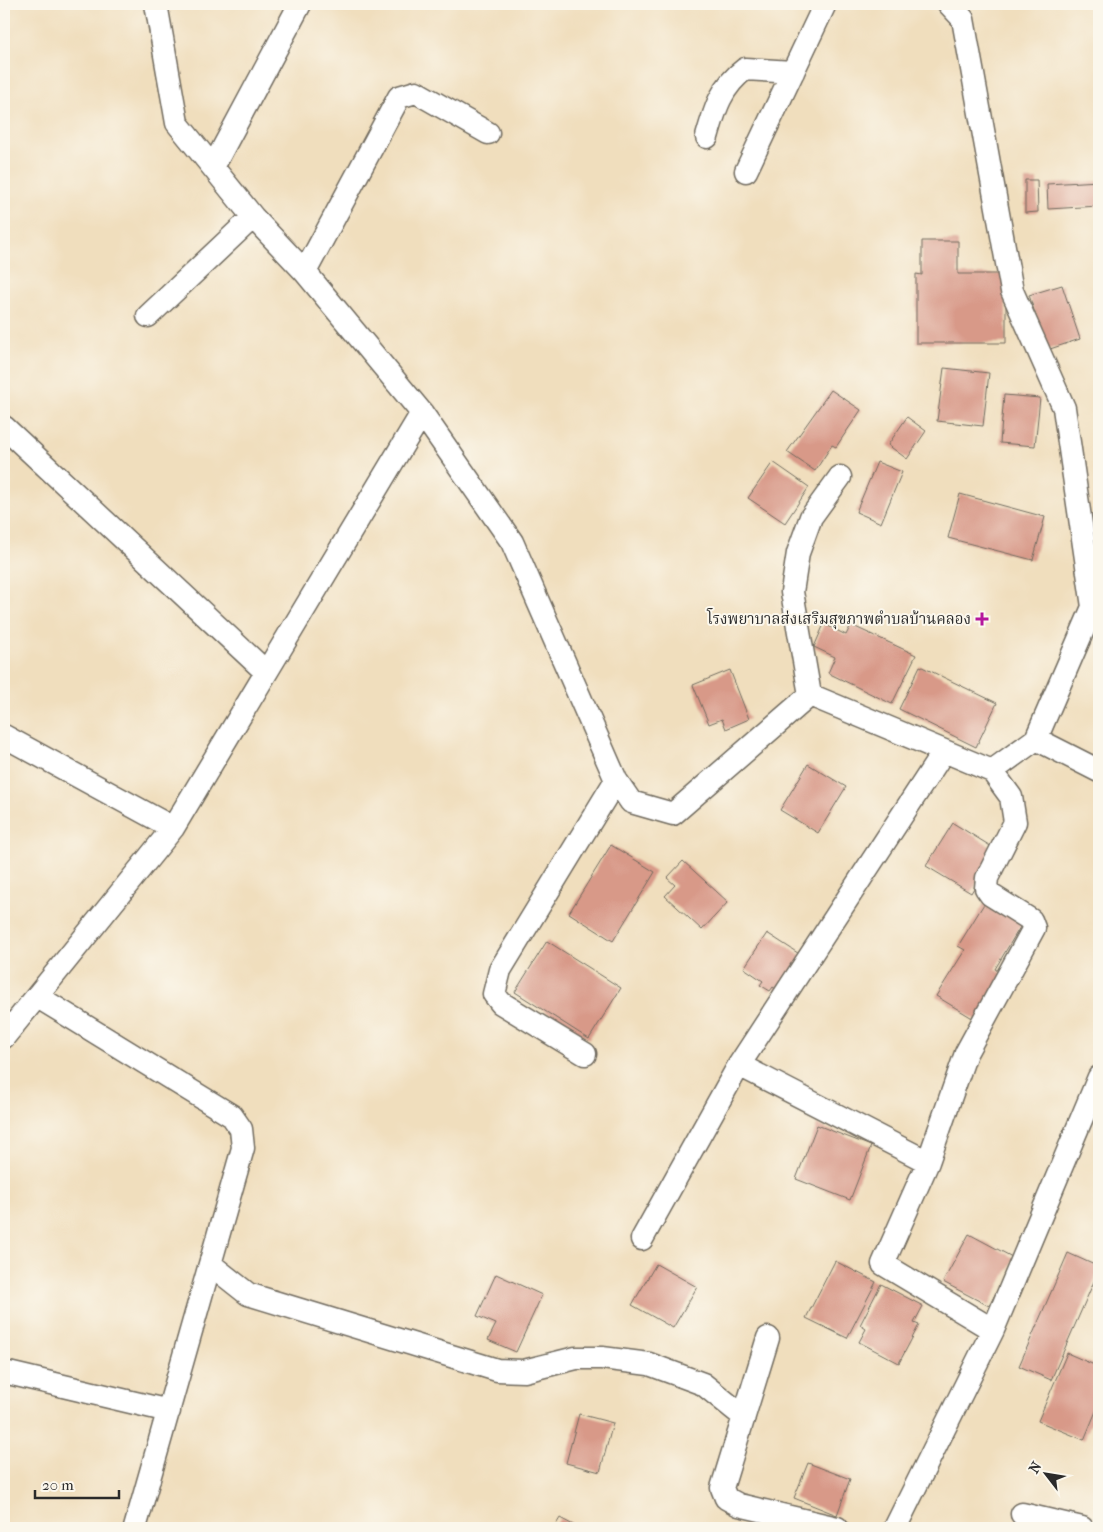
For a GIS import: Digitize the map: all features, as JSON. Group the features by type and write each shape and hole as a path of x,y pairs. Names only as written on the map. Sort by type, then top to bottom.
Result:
{"street":[{"path":"156,4 177,123 253,217 305,272 422,413 512,542 616,780 631,802 672,814 810,695"},
{"path":"213,167 300,4"},
{"path":"746,171 825,4"},
{"path":"954,6 963,19 1012,291 1064,408 1096,608 1036,739 992,771"},
{"path":"707,137 717,101 735,76 745,69 793,72"},
{"path":"305,272 400,97 416,92 488,132"},
{"path":"148,316 253,217"},
{"path":"4,1037 172,828 422,413"},
{"path":"4,427 266,672"},
{"path":"810,695 792,592 798,553 811,517 840,477"},
{"path":"810,695 992,771 1011,798 1015,822 987,878 986,888 991,895 1031,920 1034,928 966,1053 928,1162 884,1264 993,1330"},
{"path":"4,736 172,828"},
{"path":"1036,739 1099,771"},
{"path":"642,1239 739,1065 944,751"},
{"path":"585,1054 501,1004 494,994 500,970 616,780"},
{"path":"38,997 232,1116 241,1129 244,1148 135,1528"},
{"path":"739,1065 928,1162"},
{"path":"895,1528 993,1330 1099,1077"},
{"path":"210,1264 248,1294 497,1370 524,1371 576,1358 602,1358 649,1364 703,1384 744,1417"},
{"path":"768,1338 722,1488 726,1498 739,1505 837,1528"},
{"path":"4,1372 169,1411"},
{"path":"1022,1514 1082,1528"}],"building":[{"path":"1025,180 1037,180 1038,212 1025,213"},
{"path":"1099,181 1099,206 1048,209 1047,184"},
{"path":"922,241 958,241 958,274 1006,274 1006,343 916,343 916,274 922,275"},
{"path":"1062,285 1080,339 1047,350 1029,295"},
{"path":"944,368 989,373 983,426 937,421"},
{"path":"831,390 861,410 836,447 832,445 815,471 787,452"},
{"path":"1004,395 1040,398 1035,446 1000,443"},
{"path":"907,417 926,431 907,459 888,445"},
{"path":"773,462 809,487 785,523 748,498"},
{"path":"877,462 902,472 881,523 856,512"},
{"path":"960,494 1045,517 1033,560 948,538"},
{"path":"1099,515 1099,546 1098,546 1093,516"},
{"path":"824,624 846,635 851,625 916,655 892,704 828,673 835,657 814,647"},
{"path":"920,666 997,703 976,747 899,709"},
{"path":"730,670 749,719 726,729 722,719 709,724 693,685"},
{"path":"808,764 846,787 818,833 780,810"},
{"path":"953,823 997,850 971,893 926,866"},
{"path":"611,845 655,872 613,941 569,913"},
{"path":"683,861 728,902 702,930 665,896 675,885 667,878"},
{"path":"987,899 1023,922 995,969 1007,976 979,1022 936,996 965,950 958,946"},
{"path":"767,933 807,959 784,995 773,987 770,991 760,985 763,981 744,968"},
{"path":"547,941 621,988 589,1039 515,992"},
{"path":"817,1125 871,1146 850,1200 796,1179"},
{"path":"969,1234 1014,1258 989,1306 943,1282"},
{"path":"1068,1253 1099,1267 1099,1270 1051,1380 1019,1366"},
{"path":"835,1261 876,1282 847,1338 806,1318"},
{"path":"656,1264 697,1287 673,1328 632,1305"},
{"path":"496,1274 542,1295 516,1352 488,1340 496,1324 477,1316"},
{"path":"881,1284 923,1306 914,1323 919,1325 899,1363 859,1342 866,1329 860,1325"},
{"path":"1067,1353 1099,1367 1099,1404 1084,1440 1038,1421"},
{"path":"579,1414 613,1423 600,1472 566,1463"},
{"path":"808,1463 850,1479 837,1515 794,1498"},
{"path":"560,1518 579,1528 554,1528"}],"place":[{"name":"โรงพยาบาลส่งเสริมสุขภาพตำบลบ้านคลอง","path":"982,619"}]}
